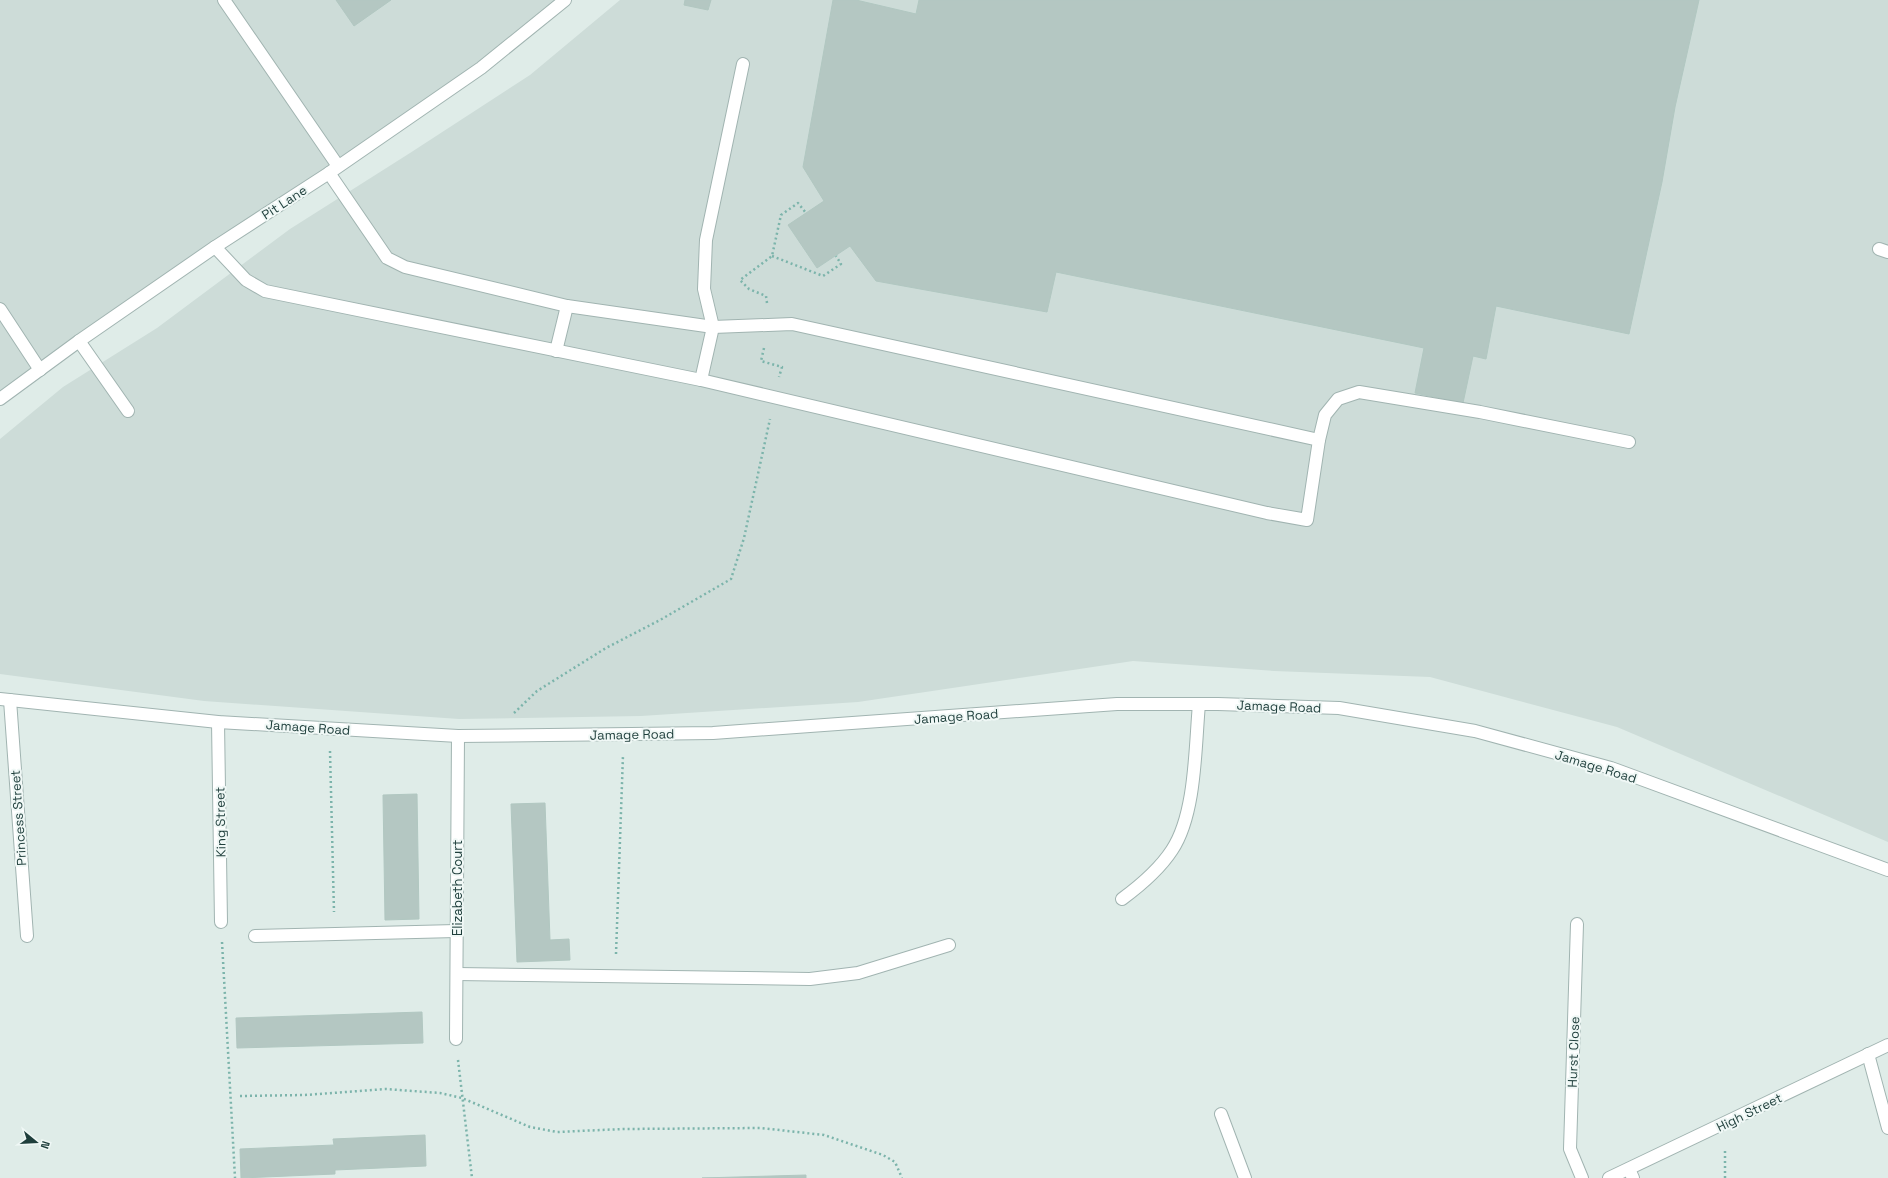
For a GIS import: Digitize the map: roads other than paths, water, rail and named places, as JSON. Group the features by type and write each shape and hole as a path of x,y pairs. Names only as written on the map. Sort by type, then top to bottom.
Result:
{"street":[{"path":"224,0 334,169 387,258 405,267 568,306 713,327 792,324 1319,440"},
{"name":"Pit Lane","path":"0,399 79,341 215,247 334,169 481,68 544,19 565,0"},
{"path":"701,380 713,327 704,289 706,240 743,64"},
{"path":"215,247 246,280 265,290 701,380 1267,513 1307,520 1319,440 1325,415 1338,399 1359,392 1480,412 1629,442"},
{"path":"556,351 568,306"},
{"path":"0,309 40,370"},
{"path":"79,341 128,411"},
{"name":"Jamage Road","path":"5,699 218,722 458,736 713,733 1117,704 1199,704 1339,708 1475,731 1611,768 1888,870"},
{"name":"Princess Street","path":"5,699 27,936"},
{"path":"1122,900 1149,879 1173,850 1186,817 1192,781 1199,704"},
{"name":"King Street","path":"218,722 221,922"},
{"name":"Elizabeth Court","path":"456,1039 458,736"},
{"name":"Hurst Close","path":"1577,924 1570,1148 1582,1178"},
{"path":"255,936 456,932"},
{"path":"457,974 810,979 858,973 948,945"},
{"name":"High Street","path":"1609,1178 1631,1174 1725,1123 1888,1045"},
{"path":"1868,1054 1888,1128"},
{"path":"1221,1114 1245,1178"}]}
